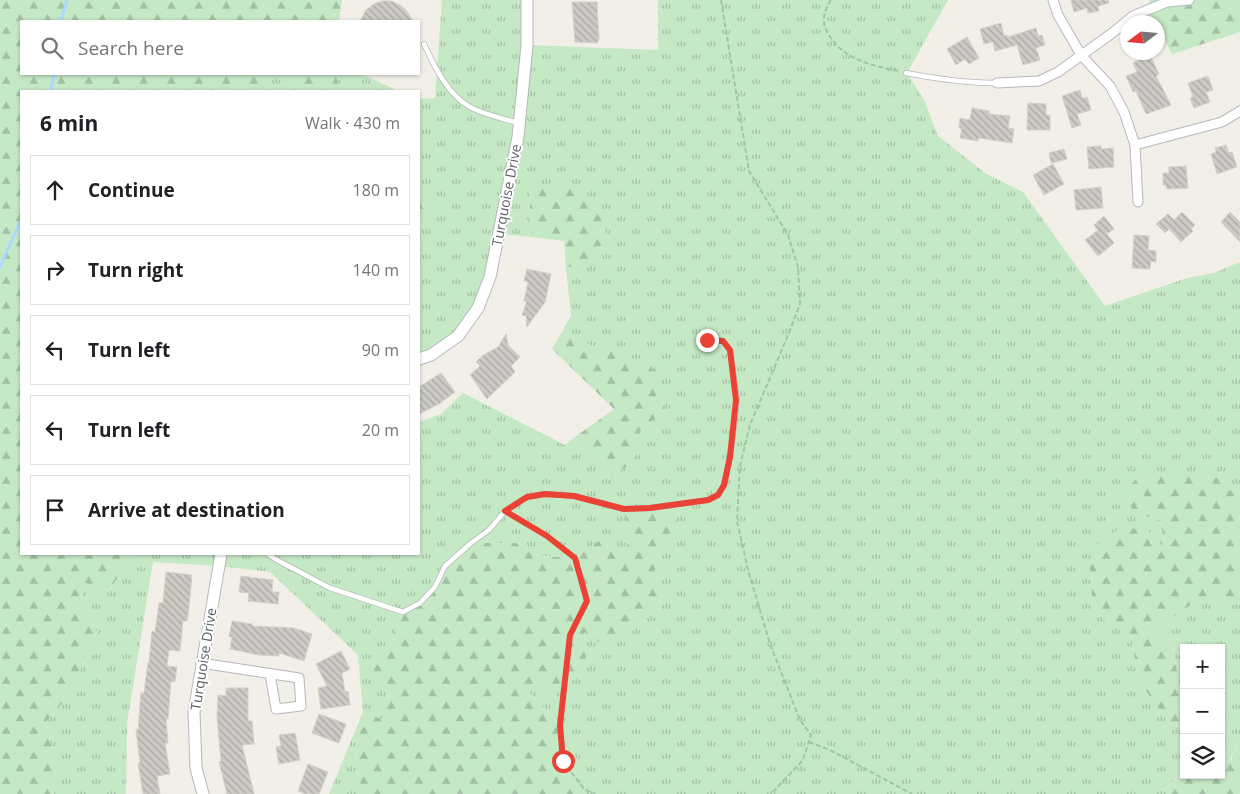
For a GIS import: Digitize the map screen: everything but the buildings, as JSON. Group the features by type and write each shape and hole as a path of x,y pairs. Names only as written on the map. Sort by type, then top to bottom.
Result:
{"street":[{"name":"Turquoise Drive","path":"420,360 431,355 458,336 478,308 490,277 520,123 527,45 527,0"},
{"path":"1053,0 1058,15 1081,55 1110,86 1124,112 1135,145 1138,202"},
{"path":"997,83 1039,81 1058,72 1133,16 1167,2 1189,0"},
{"path":"1135,145 1222,122 1240,111"},
{"name":"Turquoise Drive","path":"203,794 196,768 194,712 221,555"},
{"path":"201,663 299,678 301,706 276,709 270,674"}],"lane":[{"path":"424,44 433,63 454,94 468,106 488,115 520,123"},
{"path":"906,73 969,83 997,83"},
{"path":"269,555 330,588 403,612 420,603 435,587 445,566 471,542 489,530 505,511 527,497 545,494 574,496 624,509 650,508 708,500 718,495 724,485 730,457 736,400 730,350 723,341 707,340"}],"path":[{"path":"721,0 749,171 788,235 798,267 800,304 750,424 740,466 737,521 748,570 770,644 800,720 811,735 803,760 771,794"},
{"path":"832,0 823,16 825,29 833,42 844,53 877,67 906,73"},
{"path":"505,511 547,536 575,558 587,601 570,635 560,725 563,761 584,789 594,794"},
{"path":"809,742 830,750 912,794"}],"green space":[{"path":"0,0 342,0 339,20 20,20 20,75 272,75 264,88 268,90 20,90 20,555 132,555 109,591 81,581 84,610 97,632 68,697 46,722 56,770 52,794 0,794"},
{"path":"442,0 527,0 528,45 658,50 658,0 948,0 907,73 924,100 938,136 985,173 1023,192 1105,306 1187,278 1214,273 1240,262 1240,489 1226,491 1173,477 1142,475 1135,513 1161,520 1164,549 1088,563 1093,580 1091,601 1103,619 1132,635 1137,677 1157,707 1172,725 1180,726 1180,774 1164,790 1167,794 584,794 584,789 563,761 560,725 525,688 584,631 622,640 646,619 662,598 654,568 679,527 630,541 617,558 603,538 575,558 539,556 516,543 435,587 420,603 403,613 390,643 372,667 389,698 385,720 363,713 355,760 361,786 358,794 329,794 363,712 358,655 270,572 219,566 153,562 127,723 126,794 52,794 56,770 46,722 68,697 97,632 84,610 81,580 109,591 132,555 420,555 420,422 441,414 463,393 565,445 575,437 611,478 635,436 665,409 621,352 592,346 562,332 571,315 566,268 589,260 529,192 532,237 499,234 490,277 458,336 420,358 420,227 430,215 430,197 420,183 420,99 435,98"},
{"path":"1150,0 1240,0 1240,32 1172,54 1165,40 1165,15 1151,15 1148,10"},
{"path":"272,75 288,75 288,90 268,90 264,88"},
{"path":"288,75 335,75 342,90 288,90"},
{"path":"335,75 364,75 371,78 370,90 342,90"},
{"path":"371,78 396,90 370,90"},
{"path":"571,181 602,212 607,238 589,260 566,268 564,241 532,237 529,192"},
{"path":"420,183 430,197 430,215 420,227"},
{"path":"562,332 592,346 621,352 657,371 665,409 635,436 637,459 611,478 575,437 614,409 552,349"},
{"path":"1142,474 1217,478 1226,491 1240,489 1240,605 1221,597 1194,603 1153,630 1173,647 1180,686 1180,726 1172,725 1157,707 1137,677 1132,635 1103,619 1091,601 1093,580 1088,563 1100,540 1119,529 1146,528 1164,548 1161,520 1134,513 1124,491"},
{"path":"671,505 680,527 654,568 662,598 646,619 622,640 604,645 584,632 586,662 564,683 525,688 560,725 563,761 584,789 584,794 358,794 361,786 355,760 363,712 384,720 389,698 372,667 390,643 403,612 421,603 435,587 445,566 471,543 516,543 539,556 575,558 603,538 617,558 630,541 624,509"},
{"path":"1221,597 1240,605 1240,738 1230,761 1225,758 1225,644 1180,644 1180,686 1173,647 1153,630 1194,603"},
{"path":"1240,738 1240,794 1167,794 1164,791 1180,774 1180,779 1225,779 1225,757 1231,761"}],"waterway":[{"path":"61,20 67,0"},
{"path":"51,90 54,75"},
{"path":"0,267 20,222"}],"route":[{"path":"563,761 560,725 570,635 587,601 575,558 547,536 505,511 527,497 545,494 574,496 624,509 650,508 708,500 718,495 724,485 730,457 736,400 730,350 723,341 707,340"}]}
